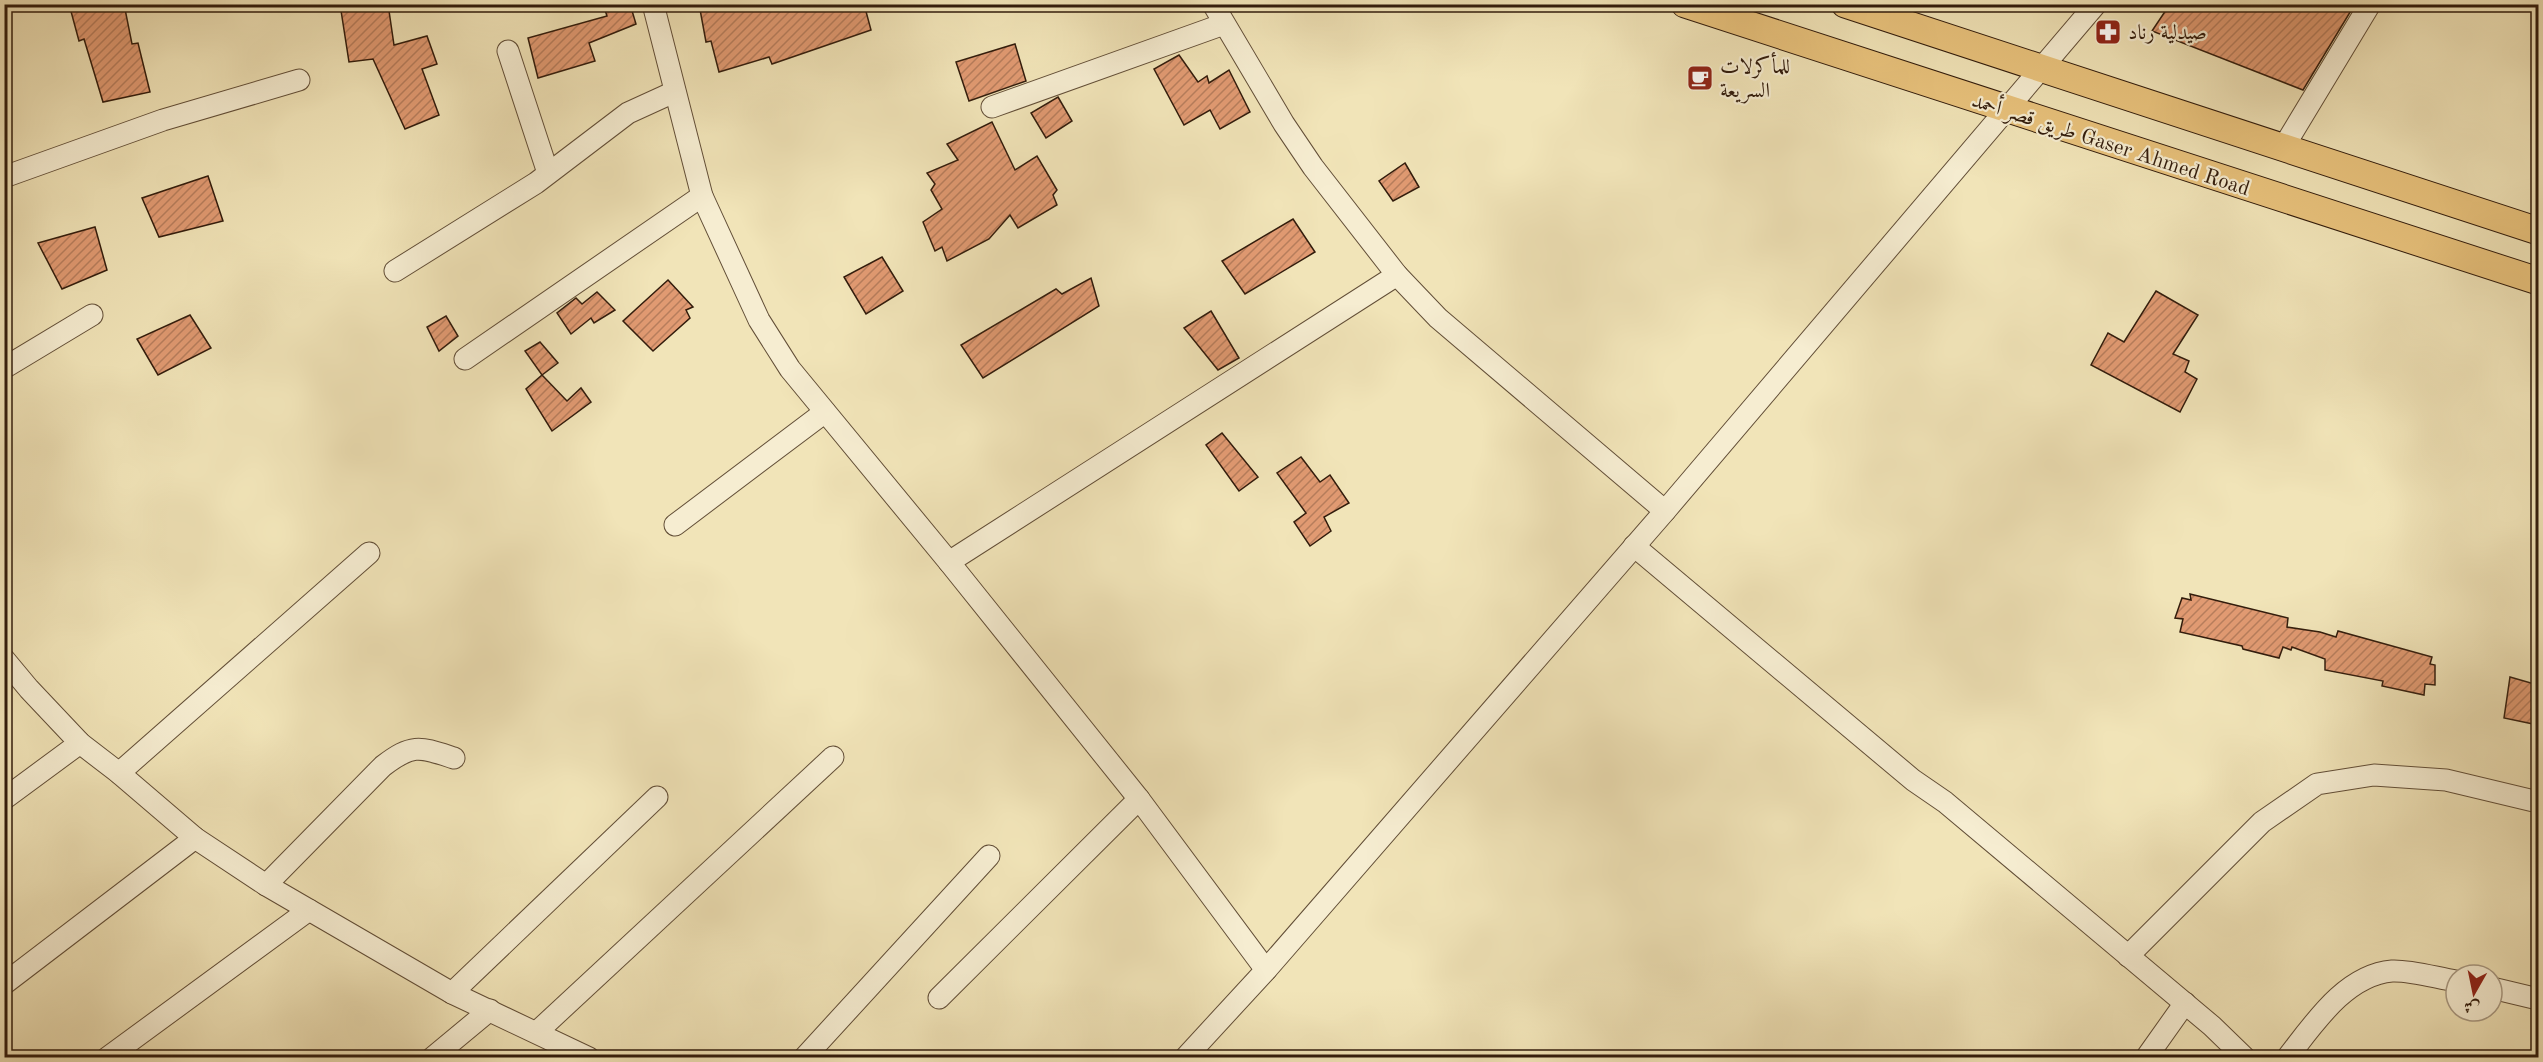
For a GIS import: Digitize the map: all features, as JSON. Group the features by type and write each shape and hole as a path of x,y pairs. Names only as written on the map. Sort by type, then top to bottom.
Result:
{"main road":[{"name":"طريق قصر أحمد Gaser Ahmed Road","path":"1685,4 2538,281"},
{"path":"1845,4 2538,231"}],"street":[{"path":"653,4 702,196 759,320 790,369 949,562 1139,799 1266,970"},
{"path":"1213,4 1313,167 1397,275 1438,318 1665,511"},
{"path":"1185,1058 1266,970 1665,511 2006,110 2043,70 2096,4"},
{"path":"2283,148 2370,4"},
{"path":"992,107 1224,24"},
{"path":"508,51 548,173"},
{"path":"4,177 164,120 299,80"},
{"path":"395,271 536,183 628,113 674,92"},
{"path":"465,359 702,196"},
{"path":"949,562 1397,275"},
{"path":"4,368 92,315"},
{"path":"675,525 825,412"},
{"path":"1634,546 1913,780 1945,802 2185,1003 2245,1058"},
{"path":"119,773 369,553"},
{"path":"4,659 28,689 80,743 195,838 266,885 452,993 538,1031 558,1051 589,1058"},
{"path":"4,799 80,743"},
{"path":"266,885 383,766 401,752 414,749 427,750 454,758"},
{"path":"538,1031 833,757"},
{"path":"2128,957 2262,822 2317,784 2374,775 2446,780 2538,802"},
{"path":"452,993 657,797"},
{"path":"939,998 1139,799"},
{"path":"4,984 195,838"},
{"path":"804,1058 989,856"},
{"path":"107,1058 309,910"},
{"path":"2287,1058 2327,1008 2346,990 2372,977 2392,971 2444,979"},
{"path":"2504,991 2538,999"},
{"path":"2146,1058 2185,1003"},
{"path":"432,1058 490,1010"}],"building":[{"path":"69,4 124,4 132,44 138,43 150,92 103,102 84,39 79,41"},
{"path":"340,4 388,4 394,45 427,36 437,64 422,69 439,115 405,129 373,59 349,62"},
{"path":"603,4 630,4 636,24 589,43 595,61 538,78 528,38 607,16"},
{"path":"699,4 864,4 871,30 772,64 769,57 719,72 711,41 706,42"},
{"path":"2170,4 2355,4 2303,90 2152,31"},
{"path":"1015,44 1026,81 969,101 956,62"},
{"path":"1179,55 1198,82 1207,76 1209,83 1229,70 1250,112 1220,129 1210,110 1184,125 1154,69"},
{"path":"1058,97 1072,121 1046,138 1031,113"},
{"path":"992,122 1015,170 1037,156 1057,190 1053,195 1057,205 1018,228 1010,215 989,239 947,261 942,247 935,251 923,222 942,209 931,190 935,184 927,173 958,160 947,144"},
{"path":"1405,163 1419,187 1393,201 1379,181"},
{"path":"208,176 223,221 159,237 142,198"},
{"path":"1293,219 1315,252 1245,294 1222,261"},
{"path":"95,227 107,270 62,289 38,243"},
{"path":"882,257 903,291 866,314 844,277"},
{"path":"1091,278 1099,306 983,378 961,345 1056,289 1062,294"},
{"path":"668,280 693,307 686,310 690,318 653,351 623,321"},
{"path":"2156,291 2198,315 2173,354 2189,361 2185,372 2197,379 2180,412 2091,365 2108,333 2124,342"},
{"path":"597,292 615,310 594,323 591,318 571,334 557,313 576,298 582,304"},
{"path":"1211,311 1239,358 1218,370 1184,328"},
{"path":"190,315 211,348 158,375 137,339"},
{"path":"446,316 458,336 439,351 427,327"},
{"path":"540,342 558,363 542,375 525,351"},
{"path":"542,375 567,401 581,388 591,402 552,431 526,389"},
{"path":"1222,433 1258,477 1239,491 1206,445"},
{"path":"1301,457 1320,482 1330,475 1349,503 1324,517 1331,531 1310,546 1294,522 1306,513 1277,473"},
{"path":"2190,594 2288,618 2287,627 2336,637 2338,631 2432,657 2430,664 2435,665 2435,685 2425,684 2424,695 2382,686 2383,681 2325,670 2325,659 2292,647 2291,650 2283,647 2279,658 2243,649 2242,646 2180,632 2183,619 2175,618 2182,598 2191,600"},
{"path":"2510,677 2538,685 2538,725 2504,718"}],"place":[{"name":"صيدلية رناد","path":"2108,32"},
{"name":"للمأكرلات السريعة","path":"1700,78"}]}
